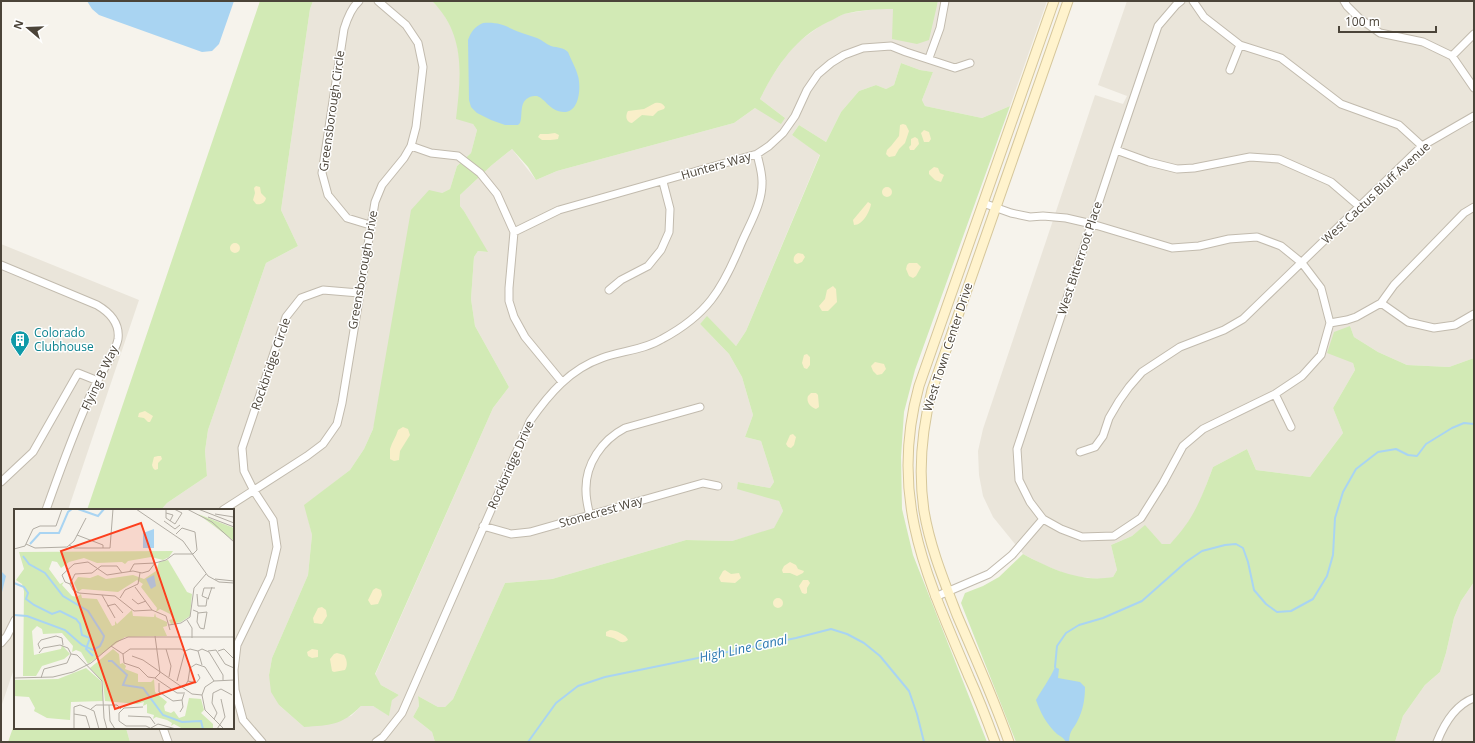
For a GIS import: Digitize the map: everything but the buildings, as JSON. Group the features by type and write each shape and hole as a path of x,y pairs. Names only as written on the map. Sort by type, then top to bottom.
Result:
{"street":[{"name":"Greensborough Circle","path":"359,1 348,18 344,29 322,173 328,195 347,218 370,225"},
{"name":"Greensborough Drive","path":"225,509 323,444 337,424 342,403 370,225 375,202 382,185 412,146 416,126 423,67 418,43 406,25 378,1"},
{"path":"929,58 940,28 945,1"},
{"name":"West Town Center Drive","path":"995,742 935,597 922,560 911,513 908,469 910,431 915,402 921,380 1054,1"},
{"name":"West Town Center Drive","path":"1009,742 934,555 924,511 921,470 923,433 932,390 1068,1"},
{"name":"West Bitterroot Place","path":"1043,519 1030,502 1019,480 1017,449 1158,26 1181,1"},
{"path":"1194,1 1204,17 1240,45 1281,58 1341,104 1398,125 1422,146"},
{"path":"1344,1 1359,18 1380,33 1423,42 1452,56 1474,88"},
{"path":"1452,56 1474,34"},
{"path":"1230,70 1240,45"},
{"name":"Hunters Way","path":"514,232 559,210 663,182 757,154 769,146 783,133 795,116 807,90 818,74 831,63 844,55 863,48 891,46 955,68 970,63"},
{"name":"West Cactus Bluff Avenue","path":"1080,452 1095,447 1103,436 1109,418 1119,401 1142,372 1180,347 1224,330 1240,322 1422,146 1474,116"},
{"path":"412,146 431,153 458,156 474,168 498,194 514,232 509,288 509,301 514,317 525,337 562,382"},
{"path":"1116,150 1149,162 1177,169 1194,168 1250,157 1279,159 1331,182 1359,206"},
{"name":"Rockbridge Drive","path":"376,742 383,737 402,713 530,421 543,402 562,382 578,370 601,358 661,340 687,325 707,306 721,287 730,271 761,195 762,181 757,154"},
{"path":"609,290 621,280 648,266 661,250 669,232 670,209 663,182"},
{"path":"935,597 989,574 1012,555 1043,519 1061,529 1082,537 1114,536 1141,518 1163,483 1183,446 1203,429 1276,394 1302,376 1321,355 1330,323 1322,288 1302,262 1281,246 1257,237 1229,239 1200,246 1172,248 1092,224 1066,218 1043,216 1030,217 1010,213 983,203"},
{"path":"1330,323 1356,317 1381,302 1400,279 1464,213 1474,207"},
{"name":"Flying B Way","path":"1,265 97,305 110,314 118,330 116,347 98,381 74,435 46,509"},
{"name":"Rockbridge Circle","path":"254,491 244,471 242,448 286,317 301,298 323,290 359,293"},
{"path":"1381,302 1408,322 1434,328 1455,325 1474,314"},
{"path":"1,482 33,452 78,373 98,381"},
{"path":"1276,394 1291,427"},
{"path":"590,516 586,491 588,473 595,456 603,444 625,428 700,407"},
{"name":"Stonecrest Way","path":"483,526 511,534 530,532 704,483 718,486"},
{"path":"254,491 272,520 277,547 270,576 237,645 234,670 235,690 243,720 262,742"},
{"path":"1,643 7,636 14,622"},
{"path":"1437,742 1449,716 1468,700 1474,698"},
{"path":"163,729 168,742"}],"shaded area":[{"path":"313,1 432,1 442,11 455,35 460,60 461,82 473,124 477,130 471,153 457,166 450,189 442,193 373,429 364,449 350,470 305,505 312,535 308,575 272,658 269,675 279,705 304,727 351,716 361,706 373,706 389,715 392,699 399,695 381,685 375,675 493,408 509,387 475,326 471,299 474,257 478,251 487,252 460,206 460,195 492,165 512,149 536,180 557,171 734,123 755,108 785,118 760,99 769,81 785,57 798,42 820,26 843,14 875,9 937,5 938,1 1047,1 1010,106 982,118 925,106 922,100 933,72 920,70 901,63 894,85 886,89 876,85 859,91 841,112 826,142 799,125 792,135 820,154 746,331 736,346 707,317 700,324 729,354 742,377 753,415 745,437 761,441 774,482 770,488 738,482 779,501 783,511 774,529 732,541 686,540 552,579 505,583 453,699 445,707 438,707 418,696 419,706 413,717 432,732 435,742 130,742 126,729 234,729 234,509 162,509 167,503 207,476 205,451 208,430 266,263 298,246 281,210 310,9"},
{"path":"1127,1 1474,1 1474,358 1449,367 1407,365 1378,352 1354,337 1350,326 1355,370 1333,408 1343,433 1310,477 1256,470 1247,449 1213,467 1198,507 1182,532 1170,544 1162,544 1145,526 1132,536 1111,545 1117,570 1113,577 1101,579 1071,576 1044,565 1023,554 993,517 983,496 979,475 978,451 983,429 1095,95 1123,104 1127,96 1098,85"},
{"path":"1,244 139,300 68,509 14,509 14,669 1,707"},
{"path":"1474,582 1474,742 1395,742 1403,716 1425,685 1440,672 1454,618 1461,601"}],"green space":[{"path":"260,1 313,1 310,9 281,210 298,246 266,263 208,430 205,451 207,476 167,503 162,509 87,509"},
{"path":"432,1 938,1 929,40 917,44 892,39 893,9 868,10 844,14 806,36 788,54 760,99 785,118 781,124 755,108 734,123 557,171 536,180 528,167 512,149 492,165 460,195 460,206 488,252 478,251 474,257 471,299 475,326 509,387 493,408 375,674 381,685 399,695 392,700 389,716 373,706 361,706 354,713 341,721 328,725 304,727 279,705 271,692 269,675 272,658 308,575 312,535 304,505 350,470 364,449 373,429 411,210 429,190 442,193 450,189 457,166 471,153 477,130 473,124 456,119 460,71 459,56 451,28 443,14"},
{"path":"901,63 920,70 933,72 922,100 925,106 982,118 1010,106 915,370 904,412 901,457 902,509 913,555 987,742 435,742 432,732 413,717 419,706 418,696 438,707 445,707 453,699 505,583 552,579 686,540 732,541 774,528 783,511 779,501 737,489 738,482 770,488 774,482 761,441 745,437 753,415 742,377 729,354 700,324 707,316 736,346 746,331 820,155 792,135 799,125 826,142 841,112 859,91 876,85 886,89 894,85"},
{"path":"1350,326 1354,337 1378,352 1407,365 1449,367 1474,358 1474,582 1461,601 1454,618 1440,672 1425,685 1403,716 1395,742 1016,742 961,603 965,593 983,586 999,577 1023,554 1044,565 1066,573 1089,578 1113,577 1117,570 1111,545 1132,536 1145,525 1162,544 1170,544 1191,517 1205,489 1213,467 1247,449 1256,470 1310,477 1343,433 1333,408 1355,370 1353,363 1327,353 1334,332"},
{"path":"14,725 14,729 126,729 130,742 8,742"}],"sand":[{"path":"655,103 662,104 665,107 664,109 658,111 653,116 642,115 632,123 627,120 626,117 628,111 644,109"},
{"path":"900,125 906,125 909,131 905,143 895,156 889,157 886,154 887,150 899,136"},
{"path":"924,130 929,132 931,139 929,142 924,142 921,133"},
{"path":"555,133 559,135 558,139 542,140 538,137 540,134"},
{"path":"915,137 918,139 919,144 914,150 910,150 909,147 911,145 911,139"},
{"path":"934,167 938,168 940,173 944,175 941,182 935,180 929,174 929,171"},
{"path":"256,186 260,187 261,193 266,198 261,204 256,204 253,200 255,193 254,188"},
{"path":"885,187 889,187 891,188 891,196 885,197 882,194 882,190"},
{"path":"868,202 871,204 866,217 860,223 854,225 853,220"},
{"path":"235,243 240,248 235,253 230,248"},
{"path":"798,253 803,254 805,257 802,262 797,264 794,262 794,259"},
{"path":"909,263 917,263 921,267 916,276 913,278 909,276 906,269"},
{"path":"833,286 836,289 837,302 828,311 822,311 819,306 825,299 827,290"},
{"path":"807,354 810,357 810,365 807,369 804,368 802,363 804,355"},
{"path":"875,362 884,364 886,369 882,374 877,375 873,371 871,366"},
{"path":"811,393 816,393 818,395 819,407 816,409 810,406 808,402 808,396"},
{"path":"145,411 153,416 150,422 144,418 138,417 139,413"},
{"path":"403,427 408,429 410,435 400,451 399,460 394,461 390,459 390,449 398,430"},
{"path":"793,434 796,437 794,445 791,448 786,444 790,435"},
{"path":"161,456 162,459 158,463 158,469 155,470 152,465 154,457"},
{"path":"790,562 796,565 798,569 804,571 803,573 797,576 790,573 783,573 782,570 784,566"},
{"path":"725,570 731,574 739,573 741,578 735,583 721,582 719,578"},
{"path":"803,580 808,580 810,583 807,588 807,593 805,594 802,593 799,586"},
{"path":"376,588 381,590 382,595 378,604 371,605 368,600 373,590"},
{"path":"776,598 780,598 782,599 782,607 776,608 773,605 773,601"},
{"path":"322,607 326,610 327,616 322,624 314,623 313,618 318,608"},
{"path":"610,630 620,633 628,640 622,642 606,636 606,632"},
{"path":"312,649 318,650 318,657 312,658 308,656 307,652"},
{"path":"337,653 344,655 347,666 345,670 334,672 332,671 330,659"}],"water":[{"path":"87,1 234,1 219,44 212,51 202,52 99,15 92,9"},
{"path":"483,23 504,25 537,38 551,46 564,49 568,52 579,80 578,98 573,108 564,112 555,110 537,96 531,96 523,103 521,120 518,125 505,125 477,113 471,107 469,100 468,40 473,30"},
{"path":"1,571 6,576 1,596"},
{"path":"1055,667 1059,669 1058,678 1080,682 1085,687 1082,709 1071,733 1069,742 1066,742 1050,727 1036,700"}],"waterway":[{"path":"1055,667 1057,646 1066,633 1079,625 1103,618 1142,601 1186,562 1202,551 1225,545 1236,544 1243,548 1248,562 1254,590 1266,604 1277,612 1291,611 1313,599 1327,576 1333,555 1335,518 1343,492 1356,469 1378,452 1396,449 1408,455 1417,456 1426,444 1452,428 1464,423 1474,424"},
{"name":"High Line Canal","path":"528,742 556,703 578,686 605,677 796,638 831,629 847,634 864,643 880,656 909,691 924,742"}],"place":[{"name":"Colorado Clubhouse","path":"20,357"}]}
